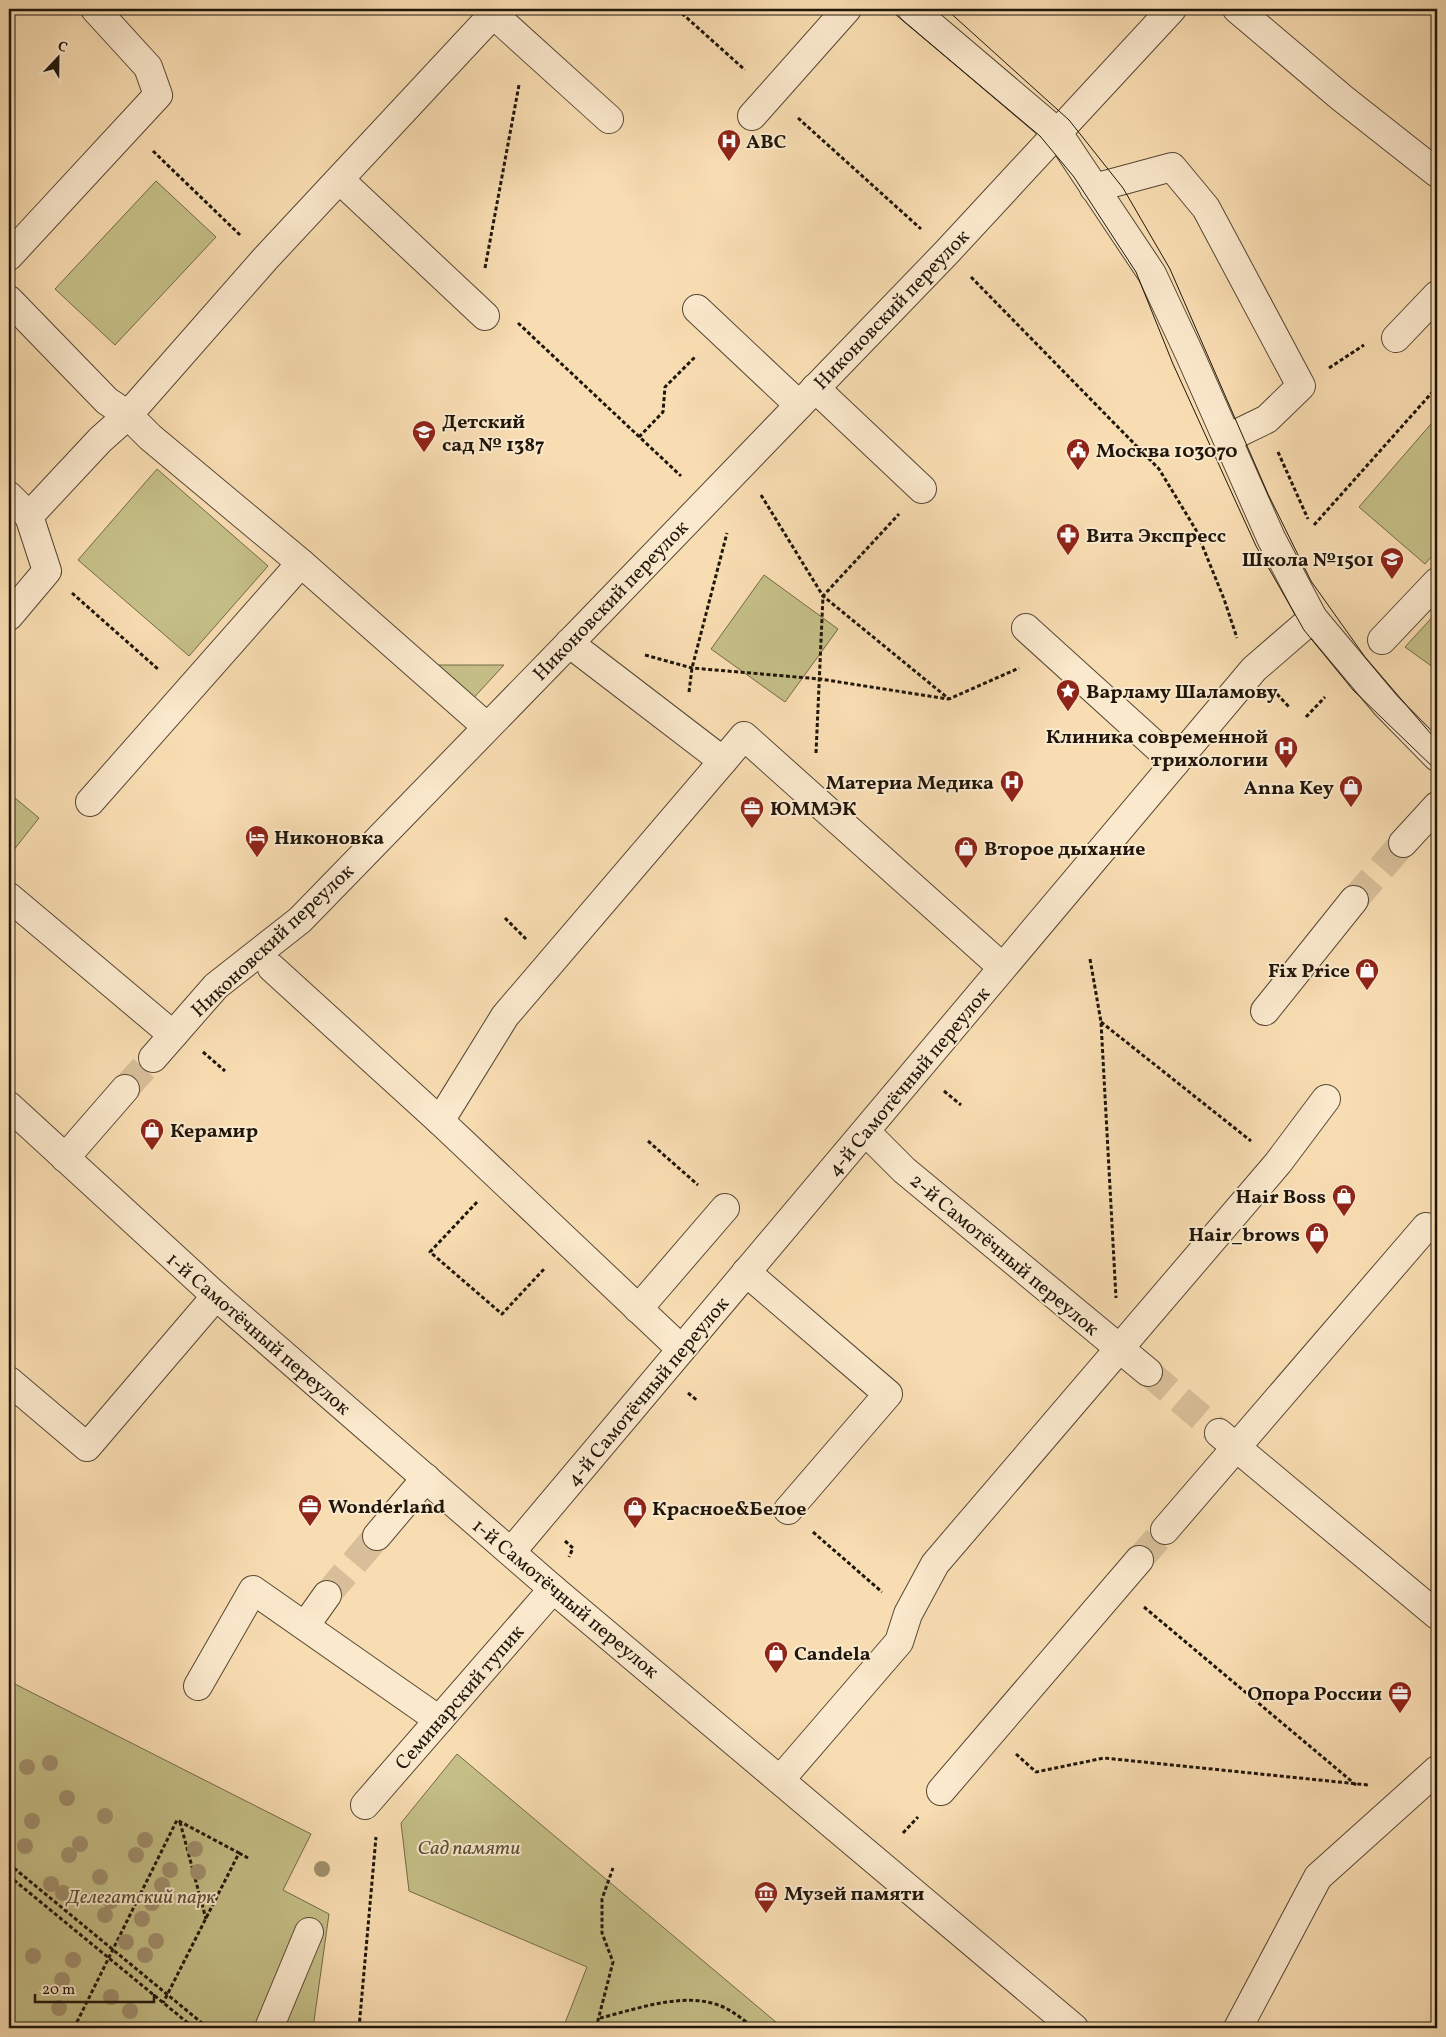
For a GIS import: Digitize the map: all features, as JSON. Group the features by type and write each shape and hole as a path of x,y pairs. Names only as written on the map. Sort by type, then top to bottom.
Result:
{"street":[{"path":"9,256 158,95 148,67 95,9"},
{"path":"752,116 847,9"},
{"name":"Никоновский переулок","path":"153,1058 216,986 300,920 947,252 1172,9"},
{"path":"1237,9 1342,98 1437,173"},
{"path":"915,10 1058,133 1152,274 1228,438 1271,538 1313,618 1386,705 1437,758"},
{"path":"29,516 100,440 128,415 265,259 496,11 527,45 609,119"},
{"path":"1094,188 1172,167 1206,208 1302,386 1267,419 1228,438"},
{"path":"340,180 485,316"},
{"path":"1396,338 1437,294"},
{"path":"9,300 107,400 128,415 150,437 301,563 487,727"},
{"path":"698,309 721,330 922,490"},
{"path":"9,496 29,516 48,571 9,616"},
{"path":"90,802 301,563"},
{"path":"1382,640 1437,582"},
{"name":"4-й Самотёчный переулок","path":"511,1552 866,1132 1002,967 1254,668 1313,618"},
{"path":"1026,628 1175,763"},
{"path":"569,643 722,761"},
{"path":"440,1121 505,1016 744,736 1002,967"},
{"path":"1403,843 1437,806"},
{"path":"9,897 173,1035"},
{"path":"1265,1010 1354,900"},
{"path":"272,968 440,1121 681,1349"},
{"path":"65,1158 125,1089"},
{"path":"780,1780 899,1642 908,1614 935,1564 1278,1162 1326,1100"},
{"name":"1-й Самотёчный переулок","path":"9,1106 216,1296 553,1589 1074,2028"},
{"name":"2-й Самотёчный переулок","path":"866,1132 904,1170 1148,1372"},
{"path":"638,1309 725,1208"},
{"path":"1165,1530 1228,1439 1426,1227"},
{"path":"746,1272 888,1394 788,1510"},
{"path":"9,1381 87,1448 216,1296"},
{"path":"1228,1439 1437,1615"},
{"path":"377,1536 426,1478"},
{"path":"940,1791 1139,1560"},
{"name":"Семинарский тупик","path":"365,1805 553,1589"},
{"path":"198,1686 253,1590 439,1720"},
{"path":"305,1626 327,1594"},
{"path":"1238,2028 1318,1877 1430,1776"},
{"path":"270,2028 309,1932"}],"path":[{"path":"677,9 947,252 1159,469 1196,530 1238,639"},
{"path":"456,289 481,288 527,45"},
{"path":"129,128 265,259"},
{"path":"517,322 684,478"},
{"path":"639,437 663,412 665,387 721,330"},
{"path":"1302,386 1371,341 1396,338"},
{"path":"1314,525 1437,387"},
{"path":"1276,447 1308,519"},
{"path":"757,490 823,596 949,699"},
{"path":"816,758 823,596 922,490"},
{"path":"683,730 692,668 728,528"},
{"path":"48,571 186,694"},
{"path":"638,654 692,668 820,679 949,699 1054,653"},
{"path":"1306,718 1325,698"},
{"path":"1090,959 1101,1022 1119,1348"},
{"path":"1101,1022 1278,1162"},
{"path":"198,1048 225,1071"},
{"path":"939,1088 961,1105"},
{"path":"499,1178 430,1252 502,1314 568,1243"},
{"path":"788,1510 908,1614"},
{"path":"1117,1585 1356,1786"},
{"path":"991,1733 1036,1772 1104,1758 1356,1786 1430,1776"},
{"path":"179,1819 248,1858"},
{"path":"179,1819 206,1919"},
{"path":"74,2028 179,1819"},
{"path":"359,2028 376,1834"},
{"path":"163,2003 239,1854"},
{"path":"9,1864 208,2028"},
{"path":"596,2028 613,1962 602,1933 602,1899 613,1868"},
{"path":"9,1876 194,2028"},
{"path":"600,2018 674,2001 707,2002 728,2009 754,2028"}],"green space":[{"path":"156,181 216,237 115,345 55,289"},
{"path":"1437,417 1437,550 1425,564 1359,507"},
{"path":"157,469 268,566 189,656 78,560"},
{"path":"764,575 838,629 785,702 711,649"},
{"path":"1437,612 1437,670 1405,647"},
{"path":"422,665 504,665 468,704"},
{"path":"9,793 39,818 9,856"},
{"name":"Делегатский парк","path":"9,1681 311,1834 283,1890 329,1914 313,2028 9,2028"},
{"name":"Сад памяти","path":"457,1754 783,2028 563,2028 587,1967 409,1891 401,1823"}],"tunnel":[{"path":"1354,900 1403,843"},
{"path":"125,1089 153,1058"},
{"path":"1148,1372 1219,1433"},
{"path":"1139,1560 1165,1530"},
{"path":"327,1595 377,1536"}],"tram line":[{"path":"889,9 1040,136 1074,177 1136,272 1173,364 1256,546 1304,630 1353,690 1437,771"},
{"path":"946,9 1069,120 1123,188 1170,269 1268,494 1311,581 1365,657 1437,741"}],"place":[{"name":"ABC","path":"729,162"},
{"name":"Детский сад № 1387","path":"424,453"},
{"name":"Москва 103070","path":"1078,471"},
{"name":"Вита Экспресс","path":"1068,556"},
{"name":"Школа №1501","path":"1392,580"},
{"name":"Варламу Шаламову","path":"1068,712"},
{"name":"Клиника современной трихологии","path":"1286,769"},
{"name":"Материа Медика","path":"1012,803"},
{"name":"Anna Key","path":"1351,808"},
{"name":"ЮММЭК","path":"752,829"},
{"name":"Никоновка","path":"257,858"},
{"name":"Второе дыхание","path":"966,869"},
{"name":"Fix Price","path":"1367,991"},
{"name":"Керамир","path":"152,1151"},
{"name":"Hair Boss","path":"1344,1217"},
{"name":"Hair_brows","path":"1317,1255"},
{"name":"Wonderland","path":"310,1527"},
{"name":"Красное&Белое","path":"635,1529"},
{"name":"Candela","path":"776,1674"},
{"name":"Опора России","path":"1400,1714"},
{"name":"Музей памяти","path":"766,1914"}]}
